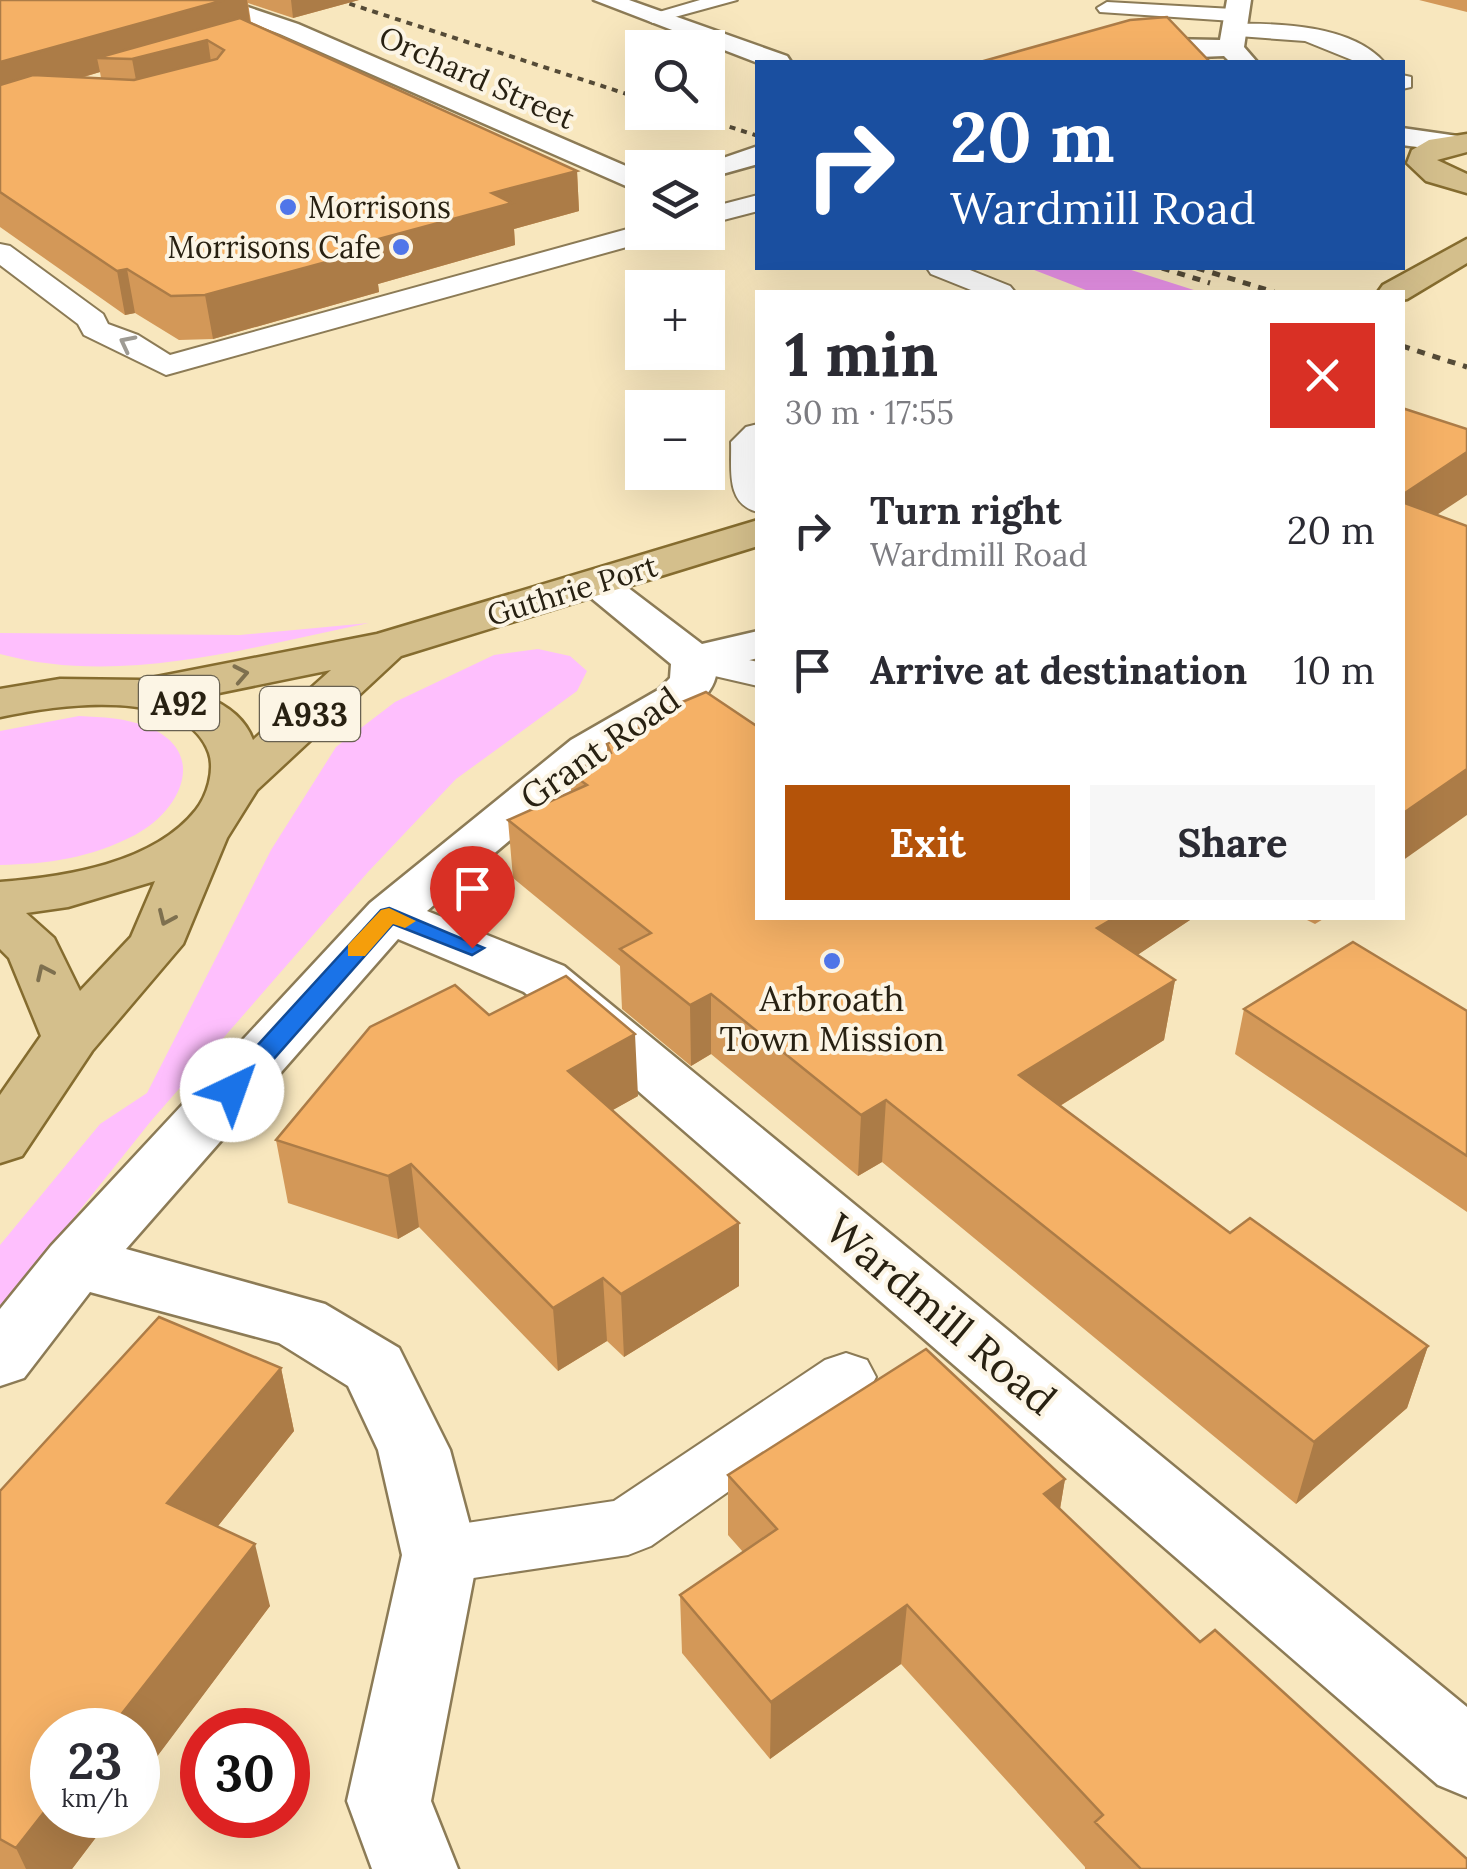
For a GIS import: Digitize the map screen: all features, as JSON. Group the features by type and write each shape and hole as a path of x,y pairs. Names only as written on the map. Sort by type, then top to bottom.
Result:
{"main road":[{"path":"1412,158 1461,143"},
{"path":"1412,158 1462,187"},
{"path":"1399,290 1467,248"},
{"name":"Guthrie Port","path":"145,693 386,646 755,533"},
{"name":"Guthrie Port","path":"205,828 225,806 235,783 386,646"},
{"name":"A92","path":"6,697 105,689 145,693 207,718 226,736 236,758 235,783"},
{"path":"0,899 42,898 106,884 162,859 205,828"},
{"path":"0,1140 71,1037 155,944 205,828"},
{"path":"0,919 34,950 71,1037"}],"street":[{"name":"Orchard Street","path":"203,0 289,29 625,177"},
{"path":"606,0 772,60"},
{"path":"242,40 289,29"},
{"path":"1098,60 1236,31"},
{"path":"1405,136 1461,143"},
{"path":"725,164 755,156"},
{"name":"Grant Road","path":"0,1359 74,1264 389,915 588,750 675,700 693,681 694,660 595,583"},
{"path":"694,660 755,645"},
{"name":"Wardmill Road","path":"389,915 544,978 1467,1758"},
{"path":"74,1264 124,1273 301,1323 374,1368 414,1450 440,1555 388,1801 415,1869"}],"lane":[{"path":"653,17 727,0"},
{"path":"1107,8 1236,31 1275,28 1316,34 1369,60"},
{"path":"725,212 755,204"},
{"path":"0,252 92,320 95,329 127,341 166,366 625,239"},
{"path":"946,270 995,290"},
{"path":"0,281 30,273"},
{"path":"755,451 750,492 755,498"},
{"path":"694,660 755,673"},
{"path":"440,1555 628,1527 846,1377"}],"shaded area":[{"path":"1034,270 1131,270 1194,290 1086,290"},
{"path":"369,623 232,652 139,665 46,663 0,654 0,633 240,635"},
{"path":"538,649 570,656 587,671 577,691 456,779 368,872 151,1121 0,1310 0,1245 100,1124 147,1093 271,850 336,747 395,702 494,655"},
{"path":"79,716 131,722 167,738 178,751 183,766 175,797 151,824 102,849 52,861 0,865 0,731"}],"building":[{"path":"0,0 224,0 0,62"},
{"path":"1167,17 1208,60 987,60 1130,20"},
{"name":"Morrisons","path":"240,18 577,171 492,193 512,203 364,243 374,249 205,295 171,296 127,269 117,271 0,192 0,85 33,75 134,80 217,59 224,50 207,40 132,59 97,58"},
{"path":"1405,409 1467,429 1467,452 1405,493"},
{"path":"1405,503 1467,526 1467,769 1405,812"},
{"path":"706,692 755,725 755,920 1111,920 1097,928 1175,980 1019,1075 1230,1233 1250,1218 1428,1346 1314,1442 886,1100 861,1115 711,994 690,1005 620,949 651,933 508,820 587,785 570,773 611,753 607,744 642,727 637,721"},
{"path":"1353,942 1467,1011 1467,1156 1244,1009"},
{"path":"566,976 635,1034 568,1071 739,1223 621,1294 603,1278 553,1308 411,1164 388,1176 276,1140 370,1027 455,985 489,1015"},
{"path":"159,1317 281,1368 167,1503 255,1544 126,1708 30,1708 30,1830 16,1848 0,1839 0,1491"},
{"path":"926,1349 1065,1479 1044,1494 1200,1642 1215,1630 1467,1859 1467,1869 1141,1869 1095,1822 1103,1815 907,1605 771,1702 680,1595 777,1529 728,1475"}],"railway":[{"path":"338,0 625,93"},
{"path":"725,125 755,135"},
{"path":"1168,270 1210,283"},
{"path":"1203,270 1268,290"},
{"path":"1405,347 1467,367"}],"slow traffic":[{"path":"357,951 389,915 405,921"}],"place":[{"name":"Morrisons","path":"288,207"},
{"name":"Morrisons Cafe","path":"401,247"},
{"name":"Arbroath Town Mission","path":"832,961"}],"route":[{"path":"232,1090 389,915 472,948"}]}
